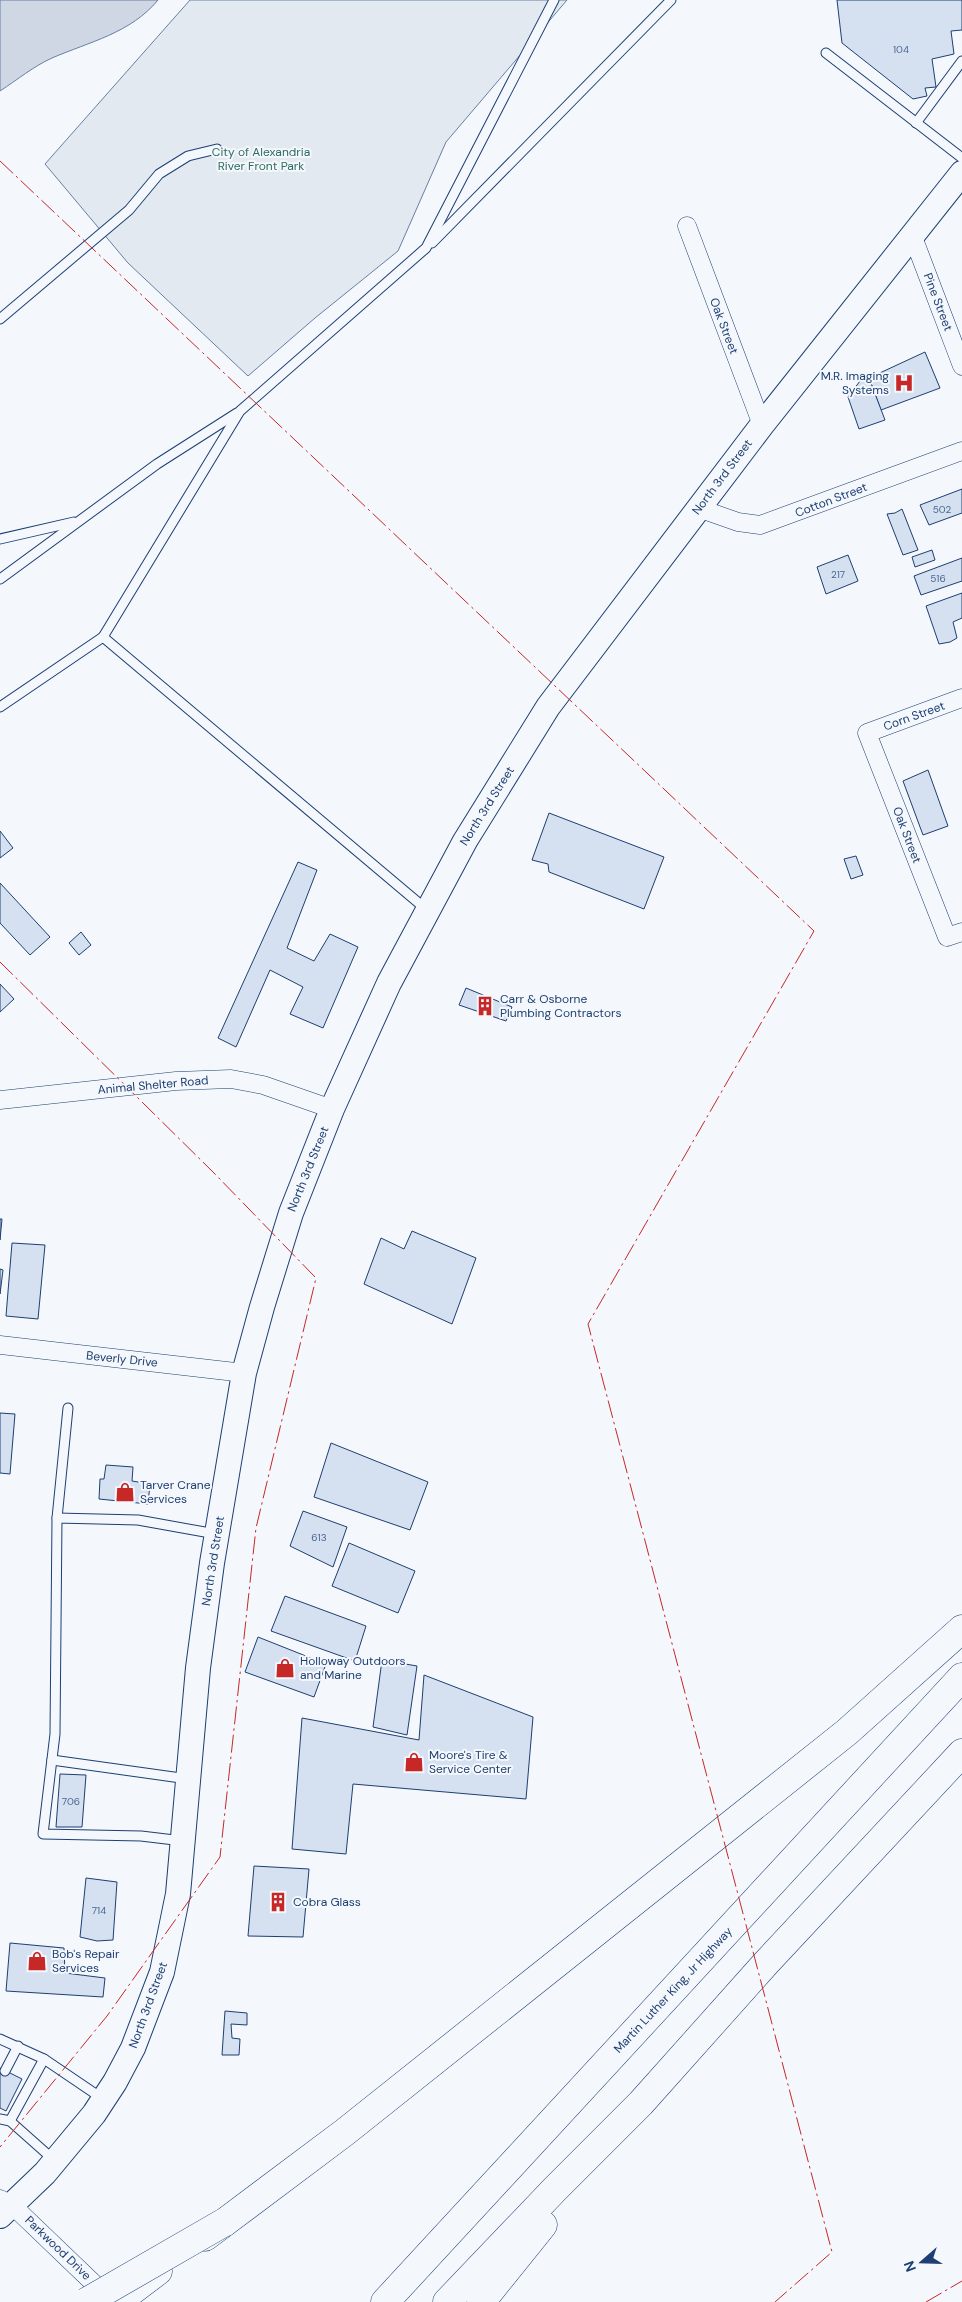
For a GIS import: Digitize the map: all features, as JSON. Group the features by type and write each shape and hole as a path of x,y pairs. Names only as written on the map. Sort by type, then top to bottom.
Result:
{"highway":[{"path":"117,2302 345,2132 839,1738 962,1629"},
{"name":"Martin Luther King, Jr Highway","path":"385,2302 962,1678"},
{"path":"481,2302 641,2103 766,1963 962,1753"},
{"path":"447,2302 555,2189 641,2103"},
{"path":"86,2302 223,2223"}],"main road":[{"name":"North 3rd Street","path":"4,2207 55,2161 74,2140 103,2099 133,2048 162,1972 178,1894 198,1668 217,1534 244,1372 291,1213 332,1109 389,983 464,841 548,707 762,425 962,173"}],"street":[{"name":"Oak Street","path":"687,226 762,425"},
{"name":"Pine Street","path":"913,237 962,366"},
{"name":"Cotton Street","path":"698,508 738,522 760,525 962,451"},
{"name":"Corn Street","path":"867,733 962,698"},
{"name":"Oak Street","path":"867,733 954,934"},
{"name":"Animal Shelter Road","path":"0,1100 176,1081 231,1079 263,1085 332,1109"},
{"name":"Beverly Drive","path":"0,1345 244,1372"},
{"name":"Parkwood Drive","path":"4,2207 74,2262 112,2302"}],"lane":[{"path":"426,248 554,0"},
{"path":"0,579 157,464 240,411 426,248 671,0"},
{"path":"826,53 962,158"},
{"path":"916,123 962,62"},
{"path":"0,319 129,210 159,174 188,156 217,149"},
{"path":"0,707 103,637 240,411"},
{"path":"0,539 79,521"},
{"path":"103,637 428,910"},
{"path":"68,1408 57,1518 55,1734 43,1834 140,1836 183,1841"},
{"path":"57,1518 138,1520 217,1534"},
{"path":"52,1760 188,1779"},
{"path":"0,2039 44,2059 103,2099"},
{"path":"5,2071 18,2046"},
{"path":"10,2121 44,2059"},
{"path":"0,2119 10,2121 55,2161"}],"green space":[{"name":"City of Alexandria River Front Park","path":"190,0 567,0 446,142 398,251 315,318 248,376 128,263 45,164"}],"shaded area":[{"path":"0,0 158,0 135,21 122,29 45,61 0,91"}],"building":[{"path":"837,0 962,0 962,30 951,31 954,54 932,59 936,87 925,88 927,96 913,99 842,43"},
{"name":"M.R. Imaging Systems","path":"925,352 940,388 881,410 869,378"},
{"path":"869,378 885,420 859,429 848,397 860,381"},
{"path":"962,489 962,513 929,525 920,505"},
{"path":"902,509 918,550 903,555 887,514 895,513"},
{"path":"932,550 935,560 915,567 912,557"},
{"path":"848,555 858,581 826,594 817,567"},
{"path":"962,558 962,581 921,595 914,576"},
{"path":"962,593 962,618 953,622 957,638 950,642 939,644 926,606"},
{"path":"928,770 948,826 923,835 903,781"},
{"path":"549,813 664,857 644,909 549,872 548,864 532,860"},
{"path":"0,831 13,848 0,858"},
{"path":"856,856 863,875 851,879 844,859"},
{"path":"298,862 317,870 287,948 314,961 330,934 358,947 323,1028 290,1014 303,987 270,970 236,1047 218,1038"},
{"path":"0,883 50,937 30,955 0,923"},
{"path":"81,932 91,945 79,955 69,943"},
{"path":"0,984 14,999 0,1012"},
{"name":"Carr & Osborne Plumbing Contractors","path":"466,988 512,1007 506,1021 459,1005"},
{"path":"0,1219 2,1219 0,1240"},
{"path":"412,1231 476,1258 452,1324 364,1284 381,1238 404,1249"},
{"path":"12,1243 45,1245 38,1319 6,1316"},
{"path":"0,1269 3,1270 0,1294"},
{"path":"0,1413 15,1414 10,1474 0,1473"},
{"path":"331,1443 428,1482 410,1530 314,1497"},
{"name":"Tarver Crane Services","path":"106,1465 133,1467 132,1481 150,1484 148,1504 99,1499 100,1479 104,1479"},
{"path":"303,1511 347,1527 333,1567 290,1546"},
{"path":"349,1543 415,1571 398,1613 332,1586"},
{"path":"285,1596 366,1626 355,1661 271,1631"},
{"name":"Holloway Outdoors and Marine","path":"258,1637 326,1664 314,1697 245,1672"},
{"path":"382,1660 417,1666 407,1735 373,1727"},
{"name":"Moore's Tire & Service Center","path":"424,1675 533,1717 526,1799 353,1784 346,1854 292,1849 302,1718 419,1740"},
{"path":"60,1774 86,1775 82,1827 56,1827"},
{"name":"Cobra Glass","path":"254,1866 309,1869 303,1937 248,1936"},
{"path":"86,1878 117,1882 113,1940 97,1941 80,1937"},
{"name":"Bob's Repair Services","path":"10,1943 64,1948 65,1973 105,1978 103,1997 6,1991"},
{"path":"225,2011 247,2013 247,2025 231,2024 232,2038 240,2039 239,2055 222,2055"},
{"path":"0,2068 22,2079 6,2111 0,2108"}],"power":[{"path":"0,161 814,931 588,1324 832,2252 775,2302"},
{"path":"0,962 213,1172 316,1278 256,1528 220,1857 107,2016 0,2147"},
{"path":"926,2302 962,2281"}],"place":[{"name":"M.R. Imaging Systems","path":"904,383"},
{"name":"Carr & Osborne Plumbing Contractors","path":"485,1006"},
{"name":"Tarver Crane Services","path":"125,1492"},
{"name":"Holloway Outdoors and Marine","path":"285,1668"},
{"name":"Moore's Tire & Service Center","path":"414,1762"},
{"name":"Cobra Glass","path":"278,1902"},
{"name":"Bob's Repair Services","path":"37,1961"}]}
